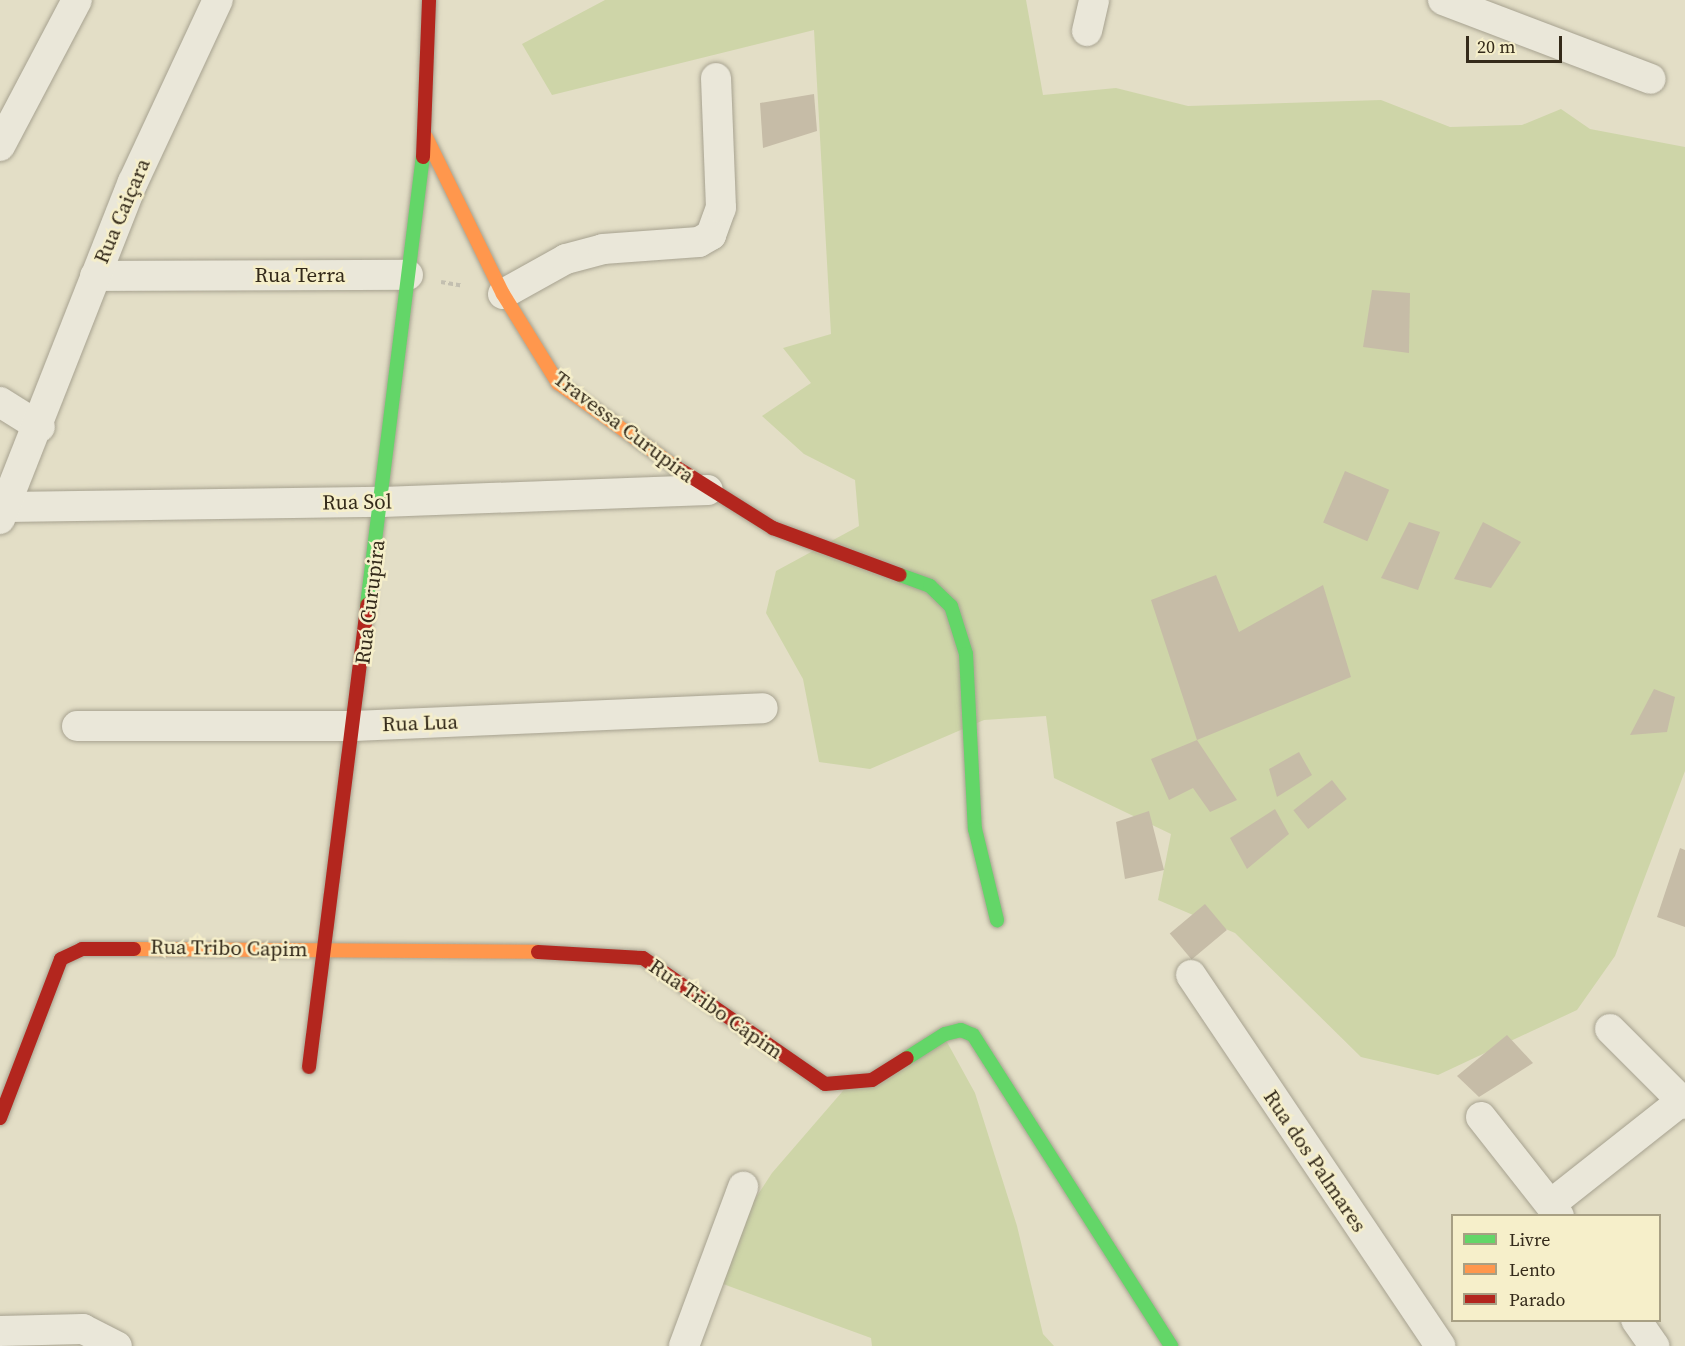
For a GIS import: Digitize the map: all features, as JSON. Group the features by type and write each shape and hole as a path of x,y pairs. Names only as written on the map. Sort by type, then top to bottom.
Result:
{"street":[{"path":"0,146 77,0"},
{"name":"Rua Caiçara","path":"3,513 39,427 95,276 218,0"},
{"name":"Rua Curupira","path":"309,1067 326,949 426,137 429,0"},
{"path":"1087,31 1095,0"},
{"path":"1443,0 1651,79"},
{"path":"503,294 566,259 603,249 699,242 711,235 721,208 717,78"},
{"name":"Rua Curupira","path":"426,137 503,294"},
{"name":"Rua Terra","path":"95,276 408,275"},
{"name":"Travessa Curupira","path":"503,294 558,383 708,490 773,528 930,586 951,606 966,654 975,830 997,920"},
{"path":"0,402 39,427"},
{"name":"Rua Sol","path":"3,513 708,490"},
{"name":"Rua Lua","path":"77,726 354,726 762,708"},
{"name":"Rua Tribo Capim","path":"0,1118 61,959 71,951 326,949 607,952 643,958 825,1084 839,1087 872,1080 945,1034 970,1032 1171,1346"},
{"name":"Rua dos Palmares","path":"1191,975 1440,1346"},
{"path":"1481,1117 1555,1210 1684,1101 1610,1029"},
{"path":"689,1344 743,1187"},
{"path":"1637,1322 1654,1346"},
{"path":"0,1331 83,1329 117,1346"}],"path":[{"path":"408,275 503,294"}],"green space":[{"path":"605,0 1026,0 1043,95 1116,88 1188,106 1381,100 1450,127 1522,125 1561,109 1590,129 1685,147 1685,771 1615,956 1577,1010 1438,1075 1361,1057 1235,933 1158,900 1171,834 1054,778 1046,716 984,720 870,769 819,762 803,679 766,613 776,571 859,526 855,480 804,454 762,416 811,383 783,348 831,334 814,30 552,95 522,44"},
{"path":"942,1033 975,1093 1017,1226 1043,1334 1054,1346 872,1346 871,1338 704,1277 772,1173 848,1085"}],"building":[{"path":"814,94 817,131 763,148 760,103"},
{"path":"1372,290 1410,293 1409,353 1363,347"},
{"path":"1345,471 1389,490 1367,541 1323,523"},
{"path":"1409,522 1440,532 1418,590 1381,578"},
{"path":"1483,522 1521,542 1491,588 1454,579"},
{"path":"1216,575 1239,632 1323,585 1351,677 1197,740 1151,600"},
{"path":"1654,689 1675,697 1667,732 1630,735"},
{"path":"1197,740 1237,800 1210,812 1193,788 1169,800 1151,759"},
{"path":"1299,752 1312,775 1277,797 1269,769"},
{"path":"1332,780 1347,799 1308,829 1293,810"},
{"path":"1275,809 1289,834 1247,869 1230,838"},
{"path":"1149,811 1164,870 1125,879 1116,822"},
{"path":"1680,848 1685,850 1685,927 1657,917"},
{"path":"1205,904 1227,930 1192,960 1170,934"},
{"path":"1507,1035 1533,1063 1479,1097 1457,1076"}],"traffic: fast":[{"path":"367,605 423,157"},
{"path":"900,575 930,586 951,606 966,654 975,829 997,920"},
{"path":"907,1058 945,1034 961,1030 973,1035 1171,1346"}],"traffic: slow":[{"path":"426,137 503,294 558,383 674,466"},
{"path":"134,949 538,952"}],"traffic: jam":[{"path":"423,157 429,0"},
{"path":"674,466 773,528 900,575"},
{"path":"309,1067 367,605"},
{"path":"0,1118 61,959 82,949 134,949"},
{"path":"538,952 643,958 825,1084 872,1080 907,1058"}]}
